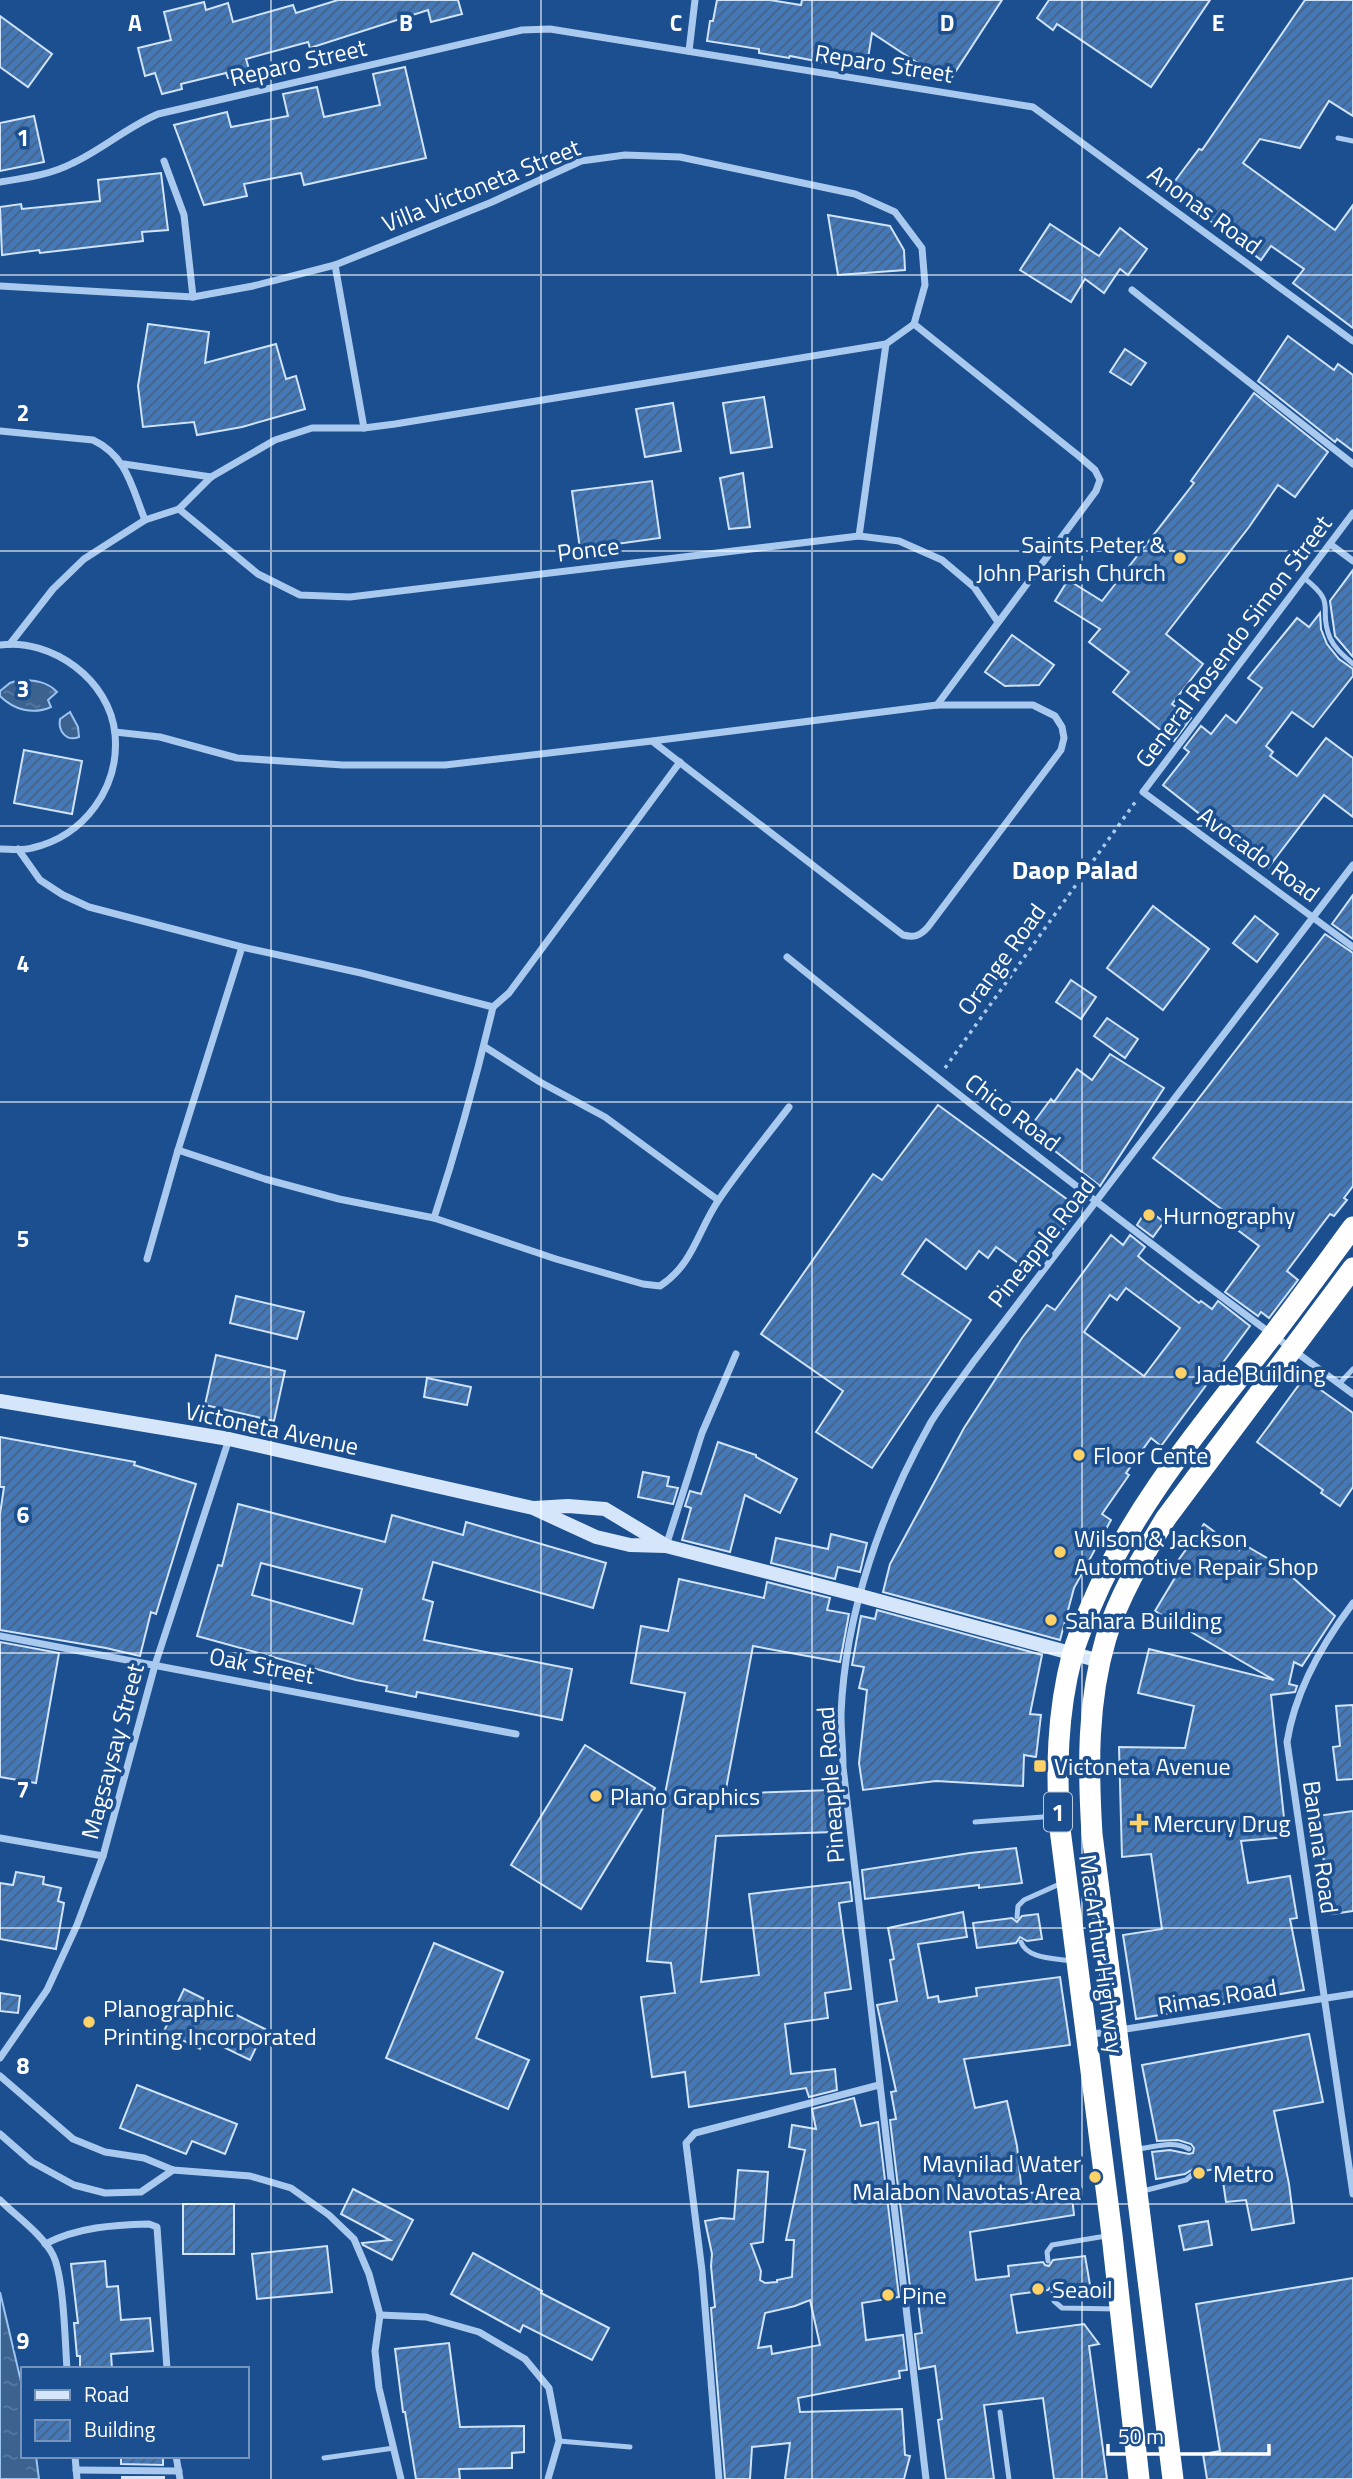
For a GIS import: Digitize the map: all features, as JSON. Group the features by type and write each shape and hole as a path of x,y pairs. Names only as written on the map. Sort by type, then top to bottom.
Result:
{"highway":[{"name":"MacArthur Highway","path":"1139,2479 1112,2235 1065,1882 1056,1785 1066,1684 1073,1653 1099,1587 1145,1504 1181,1452 1353,1227"},
{"name":"MacArthur Highway","path":"1173,2479 1091,1834 1089,1739 1094,1690 1107,1636 1122,1597 1160,1528 1291,1349 1343,1289 1353,1268"}],"main road":[{"name":"Victoneta Avenue","path":"0,1401 229,1439 533,1508 596,1537 630,1545 666,1546 1100,1661"},
{"name":"Victoneta Avenue","path":"533,1508 568,1506 606,1509 666,1546"}],"street":[{"path":"689,51 695,0"},
{"name":"Reparo Street","path":"0,182 47,174 72,164 137,123 158,114 522,30 550,29 1033,107"},
{"name":"Anonas Road","path":"1033,107 1353,341"},
{"name":"Villa Victoneta Street","path":"0,286 193,297 253,286 335,265 492,202 581,161 625,155 680,157 855,194 895,212 922,248 925,285 914,324"},
{"path":"164,161 184,215 193,297"},
{"path":"335,265 364,428"},
{"path":"1132,290 1353,464"},
{"path":"10,644 53,589 84,559 145,520 179,509 211,477 275,440 312,428 364,428 886,344 914,324 1080,457 1100,477 1096,491 937,705"},
{"path":"859,536 886,344"},
{"path":"0,431 93,440 110,450 124,464 145,520"},
{"path":"124,464 211,477"},
{"name":"Ponce","path":"179,509 258,574 300,596 350,597 859,536 899,541 942,560 974,587 998,622"},
{"name":"General Rosendo Simon Street","path":"1143,792 1353,513"},
{"path":"1330,544 1353,561"},
{"path":"0,645 43,648 73,664 96,687 111,717 116,752 108,786 90,816 63,837 30,849 0,849"},
{"path":"115,732 160,737 236,758 343,765 445,765 937,705 1033,705 1055,716 1062,727 1064,738 1061,750 936,916 922,934 912,937 903,935 652,741"},
{"path":"434,1218 461,1133 493,1007 509,993 680,762"},
{"name":"Avocado Road","path":"1143,792 1353,947"},
{"path":"19,849 40,880 80,903 242,947 361,973 493,1007"},
{"name":"Pineapple Road","path":"926,2479 845,1781 841,1715 845,1668 861,1596 872,1555 893,1500 932,1420 974,1361 1353,865"},
{"path":"146,1259 242,947"},
{"name":"Chico Road","path":"787,957 937,1078 1272,1336 1353,1394"},
{"path":"485,1046 540,1082 605,1117 718,1200"},
{"path":"178,1150 265,1179 339,1199 434,1218 556,1259 643,1284 660,1286 675,1277 686,1262 718,1200 789,1107"},
{"path":"666,1546 702,1433 736,1354"},
{"name":"Magsaysay Street","path":"0,2058 47,1990 77,1926 103,1856 155,1665 229,1439"},
{"name":"Banana Road","path":"1353,1603 1329,1635 1297,1702 1287,1742 1353,2194"},
{"name":"Oak Street","path":"0,1636 516,1734"},
{"path":"0,1838 103,1856"},
{"name":"Rimas Road","path":"1087,2036 1353,1994"},
{"path":"0,2076 73,2139 105,2152 144,2158 173,2171 250,2176 292,2188 329,2215 354,2239 369,2274 380,2315 375,2351 379,2388 401,2479"},
{"path":"719,2479 702,2271 686,2143 695,2133 879,2085"},
{"path":"0,2134 32,2162 74,2185 105,2193 141,2192 173,2171"},
{"path":"0,2200 46,2244 54,2257 67,2367"},
{"path":"46,2244 61,2236 89,2228 149,2224 158,2229 167,2367"},
{"path":"380,2315 426,2317 479,2332 525,2359 549,2388 559,2441 548,2479"},
{"path":"77,2475 179,2475"}],"lane":[{"path":"1338,138 1353,141"},
{"path":"1304,578 1321,592 1327,608 1326,621 1330,637 1335,648 1353,664"},
{"path":"1339,1384 1353,1369"},
{"path":"975,1822 1059,1816"},
{"path":"1017,1917 1018,1906 1024,1900 1065,1882"},
{"path":"1021,1942 1023,1948 1031,1954 1076,1962"},
{"path":"1131,2150 1172,2144 1181,2144 1189,2149"},
{"path":"1136,2192 1186,2180 1193,2174"},
{"path":"1048,2261 1047,2252 1052,2245 1112,2235"},
{"path":"1053,2290 1054,2301 1062,2308 1121,2309"},
{"path":"1000,2412 1009,2479"},
{"path":"559,2441 630,2447"},
{"path":"324,2458 394,2448"}],"path":[{"name":"Orange Road","path":"937,1078 1143,792"}],"water":[{"path":"19,680 40,682 53,688 57,692 48,700 51,707 37,711 24,710 11,705 0,696 0,691"},
{"path":"70,712 78,727 79,737 67,737 60,728 60,719"},
{"path":"0,2292 21,2381 21,2458 36,2458 39,2479 0,2479"}],"building":[{"path":"338,0 458,0 462,14 431,22 428,10 310,48 308,42 246,59 250,72 228,78 226,73 181,84 182,89 162,94 155,73 145,76 138,48 171,40 164,12 204,2 206,10 228,3 233,22 293,5 296,13"},
{"path":"717,0 770,0 801,5 802,0 1002,0 948,83 872,33 866,71 790,56 759,53 759,49 707,41"},
{"path":"1049,0 1210,0 1151,87 1057,24 1053,30 1037,18"},
{"path":"1305,0 1353,0 1353,116 1329,101 1300,148 1260,139 1243,163 1335,230 1353,205 1353,328 1293,283 1304,269 1271,246 1261,260 1169,189 1199,149 1202,150"},
{"path":"0,16 52,54 28,87 0,67"},
{"path":"405,67 426,158 304,185 301,173 244,184 247,196 204,205 174,125 227,112 231,127 288,116 283,94 317,87 324,117 380,105 373,74"},
{"path":"34,116 44,162 0,171 0,123"},
{"path":"161,173 168,230 142,232 143,241 2,255 0,207 21,204 22,209 100,201 98,180"},
{"path":"828,215 890,226 904,250 905,270 838,275"},
{"path":"1050,224 1099,256 1120,228 1147,249 1128,275 1120,269 1104,293 1085,279 1071,302 1020,270"},
{"path":"148,324 209,332 205,363 276,344 286,379 296,376 305,409 242,427 197,435 194,422 143,427 138,386"},
{"path":"1288,336 1334,370 1338,364 1353,375 1353,451 1337,439 1335,442 1258,381"},
{"path":"1125,349 1146,363 1131,385 1110,372"},
{"path":"1254,393 1328,452 1295,497 1278,485 1166,634 1203,664 1172,704 1191,718 1174,741 1113,692 1129,672 1089,642 1100,629 1055,601 1068,580 1102,601 1194,483 1191,481"},
{"path":"764,397 772,447 731,453 723,403"},
{"path":"673,403 681,451 645,457 636,409"},
{"path":"743,473 750,527 729,529 720,478"},
{"path":"652,481 660,538 580,549 572,491"},
{"path":"1353,570 1353,657 1335,636 1330,601"},
{"path":"1320,613 1321,629 1327,644 1339,659 1353,669 1353,676 1313,727 1292,712 1266,746 1273,752 1270,756 1297,776 1326,738 1353,758 1353,817 1324,795 1268,868 1163,785 1189,752 1184,748 1201,726 1211,734 1226,715 1236,723 1262,688 1248,678 1297,618 1309,627"},
{"path":"1012,635 1054,665 1039,685 1005,686 985,672"},
{"path":"24,750 82,761 72,814 14,803"},
{"path":"1353,895 1353,939 1332,924"},
{"path":"1153,906 1209,949 1163,1010 1107,968"},
{"path":"1255,916 1278,934 1257,962 1233,943"},
{"path":"1325,934 1353,953 1353,1186 1344,1198 1347,1200 1334,1216 1330,1214 1287,1271 1298,1280 1269,1318 1261,1312 1258,1316 1225,1292 1259,1246 1224,1220 1228,1214 1153,1158"},
{"path":"1071,980 1096,997 1081,1019 1056,1002"},
{"path":"1107,1018 1138,1039 1125,1058 1094,1036"},
{"path":"1110,1054 1164,1088 1100,1186 1028,1130 1051,1099 1054,1102 1077,1069 1092,1080"},
{"path":"938,1105 1079,1208 1031,1272 996,1247 988,1258 979,1251 966,1269 926,1239 902,1274 971,1320 872,1468 816,1432 843,1391 761,1334 873,1174 882,1180"},
{"name":"Hurnography","path":"1147,1209 1164,1222 1153,1237 1137,1225"},
{"path":"1111,1235 1123,1245 1130,1235 1145,1247 1138,1256 1199,1303 1201,1301 1212,1309 1218,1301 1250,1326 1161,1446 1151,1438 1126,1473 1129,1475 1102,1514 1111,1520 1074,1588 1060,1640 883,1592 890,1564 964,1428 1022,1338 1047,1305 1055,1310","holes":["1126,1288 1180,1328 1144,1376 1084,1332 1110,1295 1117,1300"]},
{"path":"236,1296 304,1312 297,1339 230,1323"},
{"path":"216,1355 285,1371 274,1421 205,1405"},
{"path":"427,1378 471,1387 467,1405 424,1397"},
{"path":"1304,1378 1353,1413 1353,1487 1340,1506 1321,1493 1323,1490 1257,1442"},
{"path":"0,1437 135,1462 134,1465 196,1484 156,1614 151,1612 140,1656 0,1630 0,1514 4,1487 0,1487"},
{"path":"718,1442 756,1455 797,1479 780,1513 745,1495 730,1552 682,1540 691,1508 685,1506 690,1491 701,1494"},
{"path":"643,1472 669,1477 667,1486 678,1488 673,1504 638,1497"},
{"path":"238,1504 385,1542 392,1515 463,1535 466,1522 606,1563 593,1608 433,1562 423,1599 433,1602 424,1640 572,1669 562,1720 417,1692 416,1697 386,1691 387,1686 197,1636 218,1565 222,1566","holes":["261,1563 362,1589 353,1624 252,1595"]},
{"path":"1204,1524 1239,1550 1243,1544 1279,1565 1335,1616 1302,1666 1294,1662 1289,1684 1297,1686 1295,1692 1271,1695 1286,1837 1241,1841 1248,1883 1290,1876 1297,1918 1290,1919 1304,1990 1136,2019 1123,1935 1162,1929 1151,1854 1122,1857 1119,1747 1185,1748 1194,1706 1138,1693 1149,1649 1274,1680 1155,1611 1176,1576 1170,1572"},
{"path":"831,1534 867,1543 860,1572 838,1567 835,1579 771,1563 776,1538 828,1549"},
{"path":"679,1579 764,1598 767,1582 830,1598 827,1610 849,1614 840,1662 753,1646 725,1794 831,1790 833,1832 716,1836 701,1982 759,1975 749,1894 850,1882 852,1901 839,1903 851,1989 825,1993 828,2018 785,2024 791,2074 835,2069 837,2090 809,2097 806,2088 689,2107 685,2072 652,2077 641,1997 675,1993 671,1963 647,1961 665,1794 685,1693 631,1683 641,1626 668,1631"},
{"path":"877,1610 1042,1655 1030,1714 1041,1715 1036,1757 1024,1755 1023,1786 936,1781 863,1790 859,1763 867,1690 859,1688 864,1667 852,1665 861,1616 875,1619"},
{"path":"0,1642 59,1653 36,1783 0,1777"},
{"path":"1353,1705 1353,1779 1337,1780 1333,1747 1340,1746 1336,1706"},
{"path":"585,1745 655,1788 581,1909 511,1865"},
{"path":"1353,1811 1353,1911 1332,1914 1317,1816"},
{"path":"1016,1848 1022,1883 979,1888 979,1885 865,1899 862,1870"},
{"path":"16,1872 44,1877 43,1884 61,1888 58,1901 64,1903 56,1949 0,1939 0,1883 13,1885"},
{"path":"963,1912 967,1937 918,1944 928,1998 938,1996 939,2002 977,1996 976,1988 1060,1977 1070,2045 964,2059 975,2108 1007,2101 1017,2146 1022,2194 1071,2188 1074,2215 970,2232 976,2280 1009,2276 1008,2266 1043,2262 1049,2266 1053,2260 1085,2256 1090,2285 1058,2289 1052,2285 1048,2290 1011,2295 1017,2333 1084,2324 1099,2344 1089,2346 1107,2479 1054,2479 1043,2398 984,2405 994,2479 946,2479 938,2420 942,2419 935,2366 919,2369 915,2334 922,2333 917,2294 911,2295 890,2120 896,2119 891,2092 896,2091 877,2005 897,2001 890,1960 894,1959 888,1928"},
{"path":"1038,1914 1042,1939 1027,1941 1020,1937 1016,1943 977,1948 973,1923 1012,1918 1017,1922 1022,1916"},
{"path":"434,1943 503,1972 476,2038 529,2060 508,2109 386,2058"},
{"path":"184,1989 265,2029 250,2060 205,2038 200,2049 164,2031"},
{"path":"0,1993 20,1996 18,2013 0,2011"},
{"path":"1309,2034 1323,2102 1274,2111 1294,2223 1252,2230 1246,2200 1226,2202 1221,2168 1198,2172 1193,2169 1185,2174 1156,2179 1152,2152 1170,2150 1189,2154 1193,2153 1194,2148 1191,2144 1178,2140 1157,2141 1142,2065"},
{"path":"137,2085 237,2124 225,2154 192,2141 186,2154 120,2128"},
{"path":"854,2098 861,2126 878,2122 899,2297 862,2303 866,2340 903,2335 907,2370 899,2371 900,2378 798,2398 800,2412 902,2409 905,2455 910,2456 904,2479 785,2479 790,2443 752,2447 750,2479 725,2479 711,2308 715,2307 712,2254 705,2221 734,2219 738,2170 768,2172 763,2242 751,2244 761,2271 760,2280 765,2283 777,2282 792,2277 794,2240 786,2240 805,2150 789,2147 792,2125 816,2129 812,2109","holes":["810,2300 820,2345 772,2354 771,2346 758,2348 765,2313"]},
{"path":"353,2189 413,2220 392,2260 362,2243 390,2240 341,2214"},
{"path":"183,2204 234,2204 234,2254 183,2254"},
{"path":"1208,2221 1212,2245 1184,2250 1179,2226"},
{"path":"327,2246 332,2292 257,2299 252,2254"},
{"path":"473,2253 542,2291 541,2293 609,2328 592,2360 523,2325 520,2332 451,2294"},
{"path":"105,2261 107,2287 118,2286 121,2320 150,2318 153,2351 111,2354 112,2367 80,2367 74,2323 78,2323 71,2264"},
{"path":"1353,2278 1353,2479 1207,2479 1203,2454 1220,2451 1196,2304"},
{"path":"449,2343 460,2427 524,2426 524,2452 512,2453 512,2468 459,2469 460,2479 416,2479 403,2412 395,2349"},
{"path":"121,2458 163,2458 163,2465 121,2464"},
{"path":"164,2477 164,2479 122,2479"}],"place":[{"name":"Saints Peter & John Parish Church","path":"1180,558"},
{"name":"Hurnography","path":"1149,1215"},
{"name":"Jade Building","path":"1181,1373"},
{"name":"Floor Cente","path":"1079,1455"},
{"name":"Wilson & Jackson Automotive Repair Shop","path":"1060,1552"},
{"name":"Sahara Building","path":"1051,1620"},
{"name":"Victoneta Avenue","path":"1040,1766"},
{"name":"Plano Graphics","path":"596,1796"},
{"name":"Mercury Drug","path":"1139,1823"},
{"name":"Planographic Printing Incorporated","path":"89,2022"},
{"name":"Metro","path":"1199,2173"},
{"name":"Maynilad Water Malabon Navotas Area","path":"1095,2177"},
{"name":"Seaoil","path":"1038,2289"},
{"name":"Pine","path":"888,2295"}],"district":[{"name":"Daop Palad","path":"1075,869"}]}
